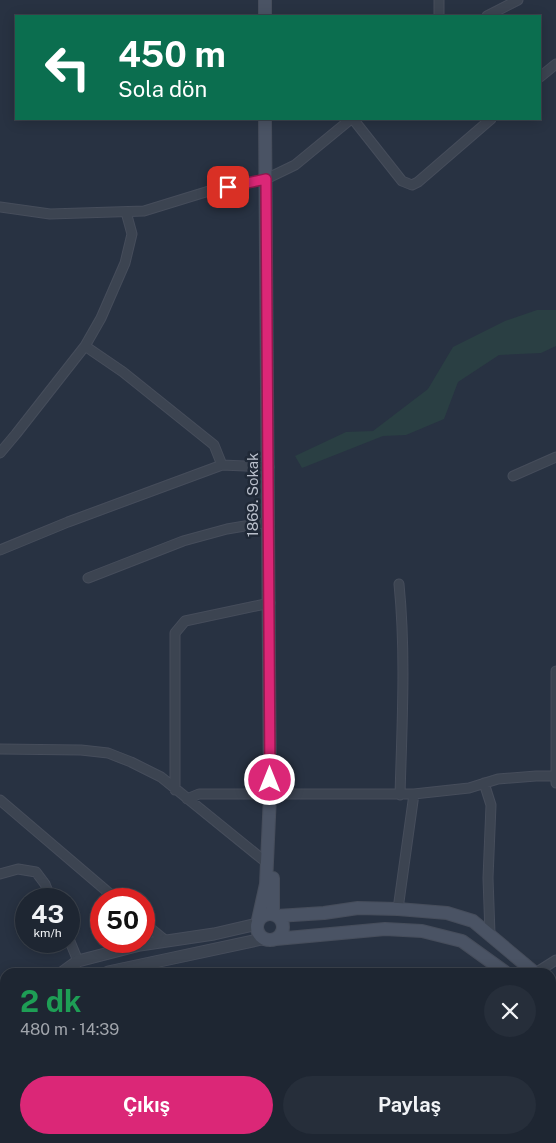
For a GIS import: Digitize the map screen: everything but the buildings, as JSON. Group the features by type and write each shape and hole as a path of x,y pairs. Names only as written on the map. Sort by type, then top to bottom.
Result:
{"main road":[{"path":"265,0 265,15"},
{"name":"1869. Sokak","path":"265,120 270,603 270,811 275,915"},
{"name":"1869. Sokak","path":"257,922 264,896 270,811"},
{"path":"273,891 284,908 301,914"},
{"path":"500,968 462,941 422,931 386,929 267,941 262,939 257,932 257,922 265,915 301,914 358,908 447,913 473,921 531,968"},
{"path":"275,915 283,923 280,937 276,940"}],"street":[{"path":"439,0 440,15"},
{"path":"489,15 508,3 518,0"},
{"path":"541,76 556,64"},
{"path":"0,207 50,214 144,211 208,191 266,179 295,165 351,120"},
{"path":"353,120 402,181 412,185 418,182 490,120"},
{"path":"0,453 85,346 102,318 124,263 132,234 126,212"},
{"path":"85,346 123,372 214,444 222,465"},
{"path":"512,476 555,460"},
{"path":"0,550 68,522 222,465 269,467"},
{"path":"88,578 183,541 227,529 269,522"},
{"path":"399,584 402,614 403,674 400,794"},
{"path":"175,790 175,633 185,621 270,603"},
{"path":"556,671 556,783"},
{"path":"0,749 81,750 108,753 131,762 161,777 267,863"},
{"path":"188,799 199,794 414,794 468,788 498,779 556,776"},
{"path":"484,783 491,805 488,878 490,934"},
{"path":"398,909 414,794"},
{"path":"0,800 103,888"},
{"path":"0,874 18,869 36,872 47,888"},
{"path":"68,968 78,961 140,945 214,934 257,922"},
{"path":"155,932 166,941"},
{"path":"127,968 262,939"},
{"path":"75,953 78,961"},
{"path":"543,968 556,960"}],"green space":[{"path":"537,310 556,310 556,346 541,353 499,355 458,382 444,419 406,435 383,436 302,468 295,456 346,432 373,431 428,389 453,347 505,321"}],"route":[{"path":"228,187 266,179 270,780"}]}
